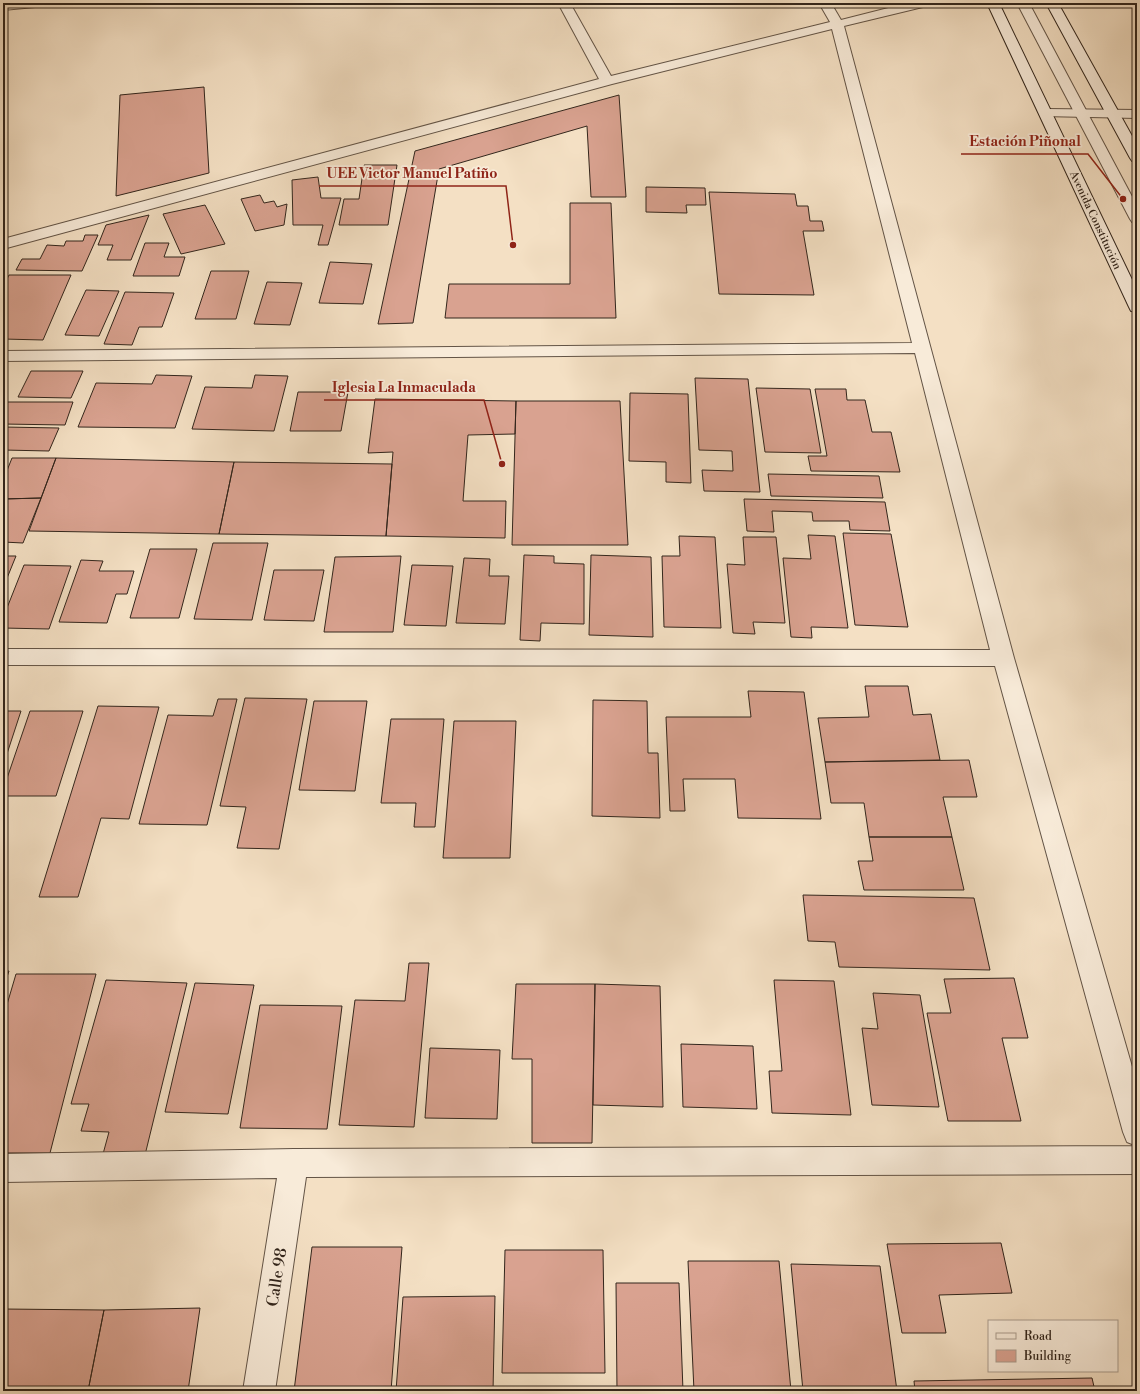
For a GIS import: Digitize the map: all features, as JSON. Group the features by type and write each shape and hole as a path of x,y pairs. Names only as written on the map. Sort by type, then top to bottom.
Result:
{"street":[{"path":"3,6 35,3"},
{"path":"564,3 607,81"},
{"path":"825,3 837,24 1003,658 1137,1132"},
{"path":"3,244 607,81 923,3"},
{"name":"Avenida Constitución","path":"993,3 1046,113 1065,128 1137,307"},
{"path":"1052,3 1113,114"},
{"path":"1046,113 1137,114"},
{"path":"1105,129 1113,114"},
{"path":"1065,128 1137,129"},
{"path":"1105,129 1137,158"},
{"path":"3,356 923,348"},
{"path":"3,657 1003,658"},
{"path":"3,1168 294,1163 1137,1160"},
{"name":"Calle 98","path":"259,1391 294,1163"}],"lane":[{"path":"1024,3 1081,114 1105,129 1137,219"}],"building":[{"path":"204,87 209,173 116,196 120,95"},
{"path":"619,95 626,197 591,197 587,126 439,169 413,323 378,324 415,151"},
{"path":"364,165 397,165 388,225 339,225 344,199 359,199"},
{"path":"318,177 321,198 341,198 328,245 318,245 323,225 293,225 292,180"},
{"path":"646,187 705,188 706,205 686,205 687,213 646,212"},
{"path":"709,192 795,194 797,206 808,206 810,221 822,221 824,231 803,231 814,295 719,294"},
{"path":"260,195 264,203 274,201 277,207 287,204 284,225 255,231 241,199"},
{"path":"570,203 611,203 616,318 445,318 449,284 570,284"},
{"path":"205,205 225,244 181,254 163,214"},
{"path":"149,215 131,260 107,260 113,245 98,245 106,225"},
{"path":"85,235 98,235 82,271 16,270 22,259 40,259 47,245 64,246 66,241 83,241"},
{"path":"145,243 169,243 164,257 185,257 179,276 133,276"},
{"path":"330,262 372,264 363,304 319,303"},
{"path":"211,271 249,271 236,319 195,319"},
{"path":"9,275 71,275 43,340 3,339 3,287"},
{"path":"267,282 302,283 290,325 254,324"},
{"path":"86,290 119,291 99,336 65,335"},
{"path":"125,292 174,293 162,327 139,327 132,345 104,344"},
{"path":"31,371 83,371 71,398 18,397"},
{"path":"156,375 192,376 175,428 78,427 96,383 152,384"},
{"path":"255,375 288,376 274,431 192,429 205,387 252,388"},
{"path":"695,378 748,379 760,492 704,491 702,470 733,471 732,451 699,450"},
{"path":"756,388 810,389 821,453 765,452"},
{"path":"815,389 846,389 847,400 865,400 872,432 891,432 900,472 811,471 808,456 827,456"},
{"path":"298,392 348,392 341,431 290,431"},
{"path":"630,393 688,394 691,483 666,482 666,462 629,461"},
{"path":"375,399 516,401 515,434 468,435 463,501 506,501 505,538 386,536 393,452 368,453"},
{"path":"516,401 620,401 628,545 512,545"},
{"path":"3,402 73,402 65,425 3,424"},
{"path":"3,427 59,428 49,451 3,450"},
{"path":"12,458 56,458 41,498 3,499 3,478"},
{"path":"56,458 234,462 219,534 29,531"},
{"path":"234,462 392,464 386,536 219,534"},
{"path":"768,474 879,476 883,498 771,496"},
{"path":"41,498 23,543 3,542 3,499"},
{"path":"744,499 885,502 890,531 850,530 849,521 813,521 812,512 772,511 774,532 747,531"},
{"path":"843,533 891,534 908,627 855,625"},
{"path":"808,535 835,536 848,628 811,627 812,638 791,637 783,558 811,559"},
{"path":"679,536 715,537 721,628 664,627 662,556 680,556"},
{"path":"743,537 776,537 785,623 753,622 755,634 733,633 727,564 745,565"},
{"path":"213,543 268,543 252,620 194,619"},
{"path":"150,549 197,549 179,618 130,618"},
{"path":"524,555 554,556 554,563 584,564 584,624 541,623 540,641 520,640"},
{"path":"591,555 651,557 653,637 589,635"},
{"path":"3,556 16,556 3,588"},
{"path":"401,556 393,632 324,632 335,557"},
{"path":"464,558 490,559 489,576 509,576 505,624 456,623"},
{"path":"81,560 103,561 99,571 134,571 127,594 116,594 107,623 59,622"},
{"path":"24,565 71,566 49,629 3,628 3,618"},
{"path":"412,565 453,566 446,626 404,625"},
{"path":"274,570 324,570 314,621 264,620"},
{"path":"865,686 908,686 913,715 931,714 940,760 825,762 818,718 869,717"},
{"path":"748,691 804,692 821,819 738,818 735,779 683,779 685,811 670,811 666,717 751,717"},
{"path":"245,698 307,699 279,849 237,848 246,807 220,806"},
{"path":"218,699 237,699 207,825 139,824 168,715 213,716"},
{"path":"593,700 647,701 648,753 658,753 660,818 592,816"},
{"path":"314,701 367,701 355,791 299,790"},
{"path":"98,706 159,707 129,819 101,818 78,897 39,897"},
{"path":"3,711 21,711 3,766"},
{"path":"30,711 83,711 56,796 3,796 3,790"},
{"path":"391,719 444,719 435,827 414,827 416,803 381,803"},
{"path":"454,721 516,721 510,858 443,858"},
{"path":"969,760 977,797 943,797 952,837 869,837 864,803 831,803 825,762"},
{"path":"869,837 952,837 964,890 864,890 858,861 873,861"},
{"path":"803,895 974,898 990,970 839,967 835,942 808,941"},
{"path":"409,963 429,963 414,1127 339,1125 355,1000 405,1001"},
{"path":"3,971 9,971 3,989"},
{"path":"16,974 96,974 50,1153 3,1153 3,1018"},
{"path":"1014,978 1028,1038 1002,1038 1021,1121 948,1121 927,1013 951,1013 944,979"},
{"path":"106,980 187,983 145,1155 103,1154 109,1132 81,1131 89,1104 71,1104"},
{"path":"774,980 834,981 851,1115 772,1113 769,1071 782,1071"},
{"path":"195,983 254,985 228,1114 165,1112"},
{"path":"516,984 595,984 592,1143 532,1143 532,1059 512,1059"},
{"path":"595,984 660,986 663,1107 593,1105"},
{"path":"873,993 920,995 939,1107 872,1105 862,1028 878,1029"},
{"path":"260,1005 342,1006 327,1129 240,1128"},
{"path":"681,1044 753,1046 757,1109 683,1107"},
{"path":"430,1048 500,1050 497,1119 425,1118"},
{"path":"1001,1243 1012,1293 939,1295 946,1333 902,1333 887,1244"},
{"path":"312,1247 402,1247 391,1391 294,1391"},
{"path":"505,1250 603,1250 605,1373 502,1373"},
{"path":"688,1261 779,1261 791,1391 694,1391"},
{"path":"791,1264 880,1266 897,1391 803,1391"},
{"path":"616,1283 679,1283 683,1391 617,1391"},
{"path":"495,1296 493,1391 396,1391 403,1297"},
{"path":"200,1308 188,1391 88,1391 104,1310"},
{"path":"3,1309 104,1310 88,1391 3,1391"},
{"path":"1092,1378 1095,1391 915,1391 914,1381"}],"place":[{"name":"Estación Piñonal","path":"1123,199"},
{"name":"UEE Victor Manuel Patiño","path":"513,245"},
{"name":"Iglesia La Inmaculada","path":"502,464"}]}
